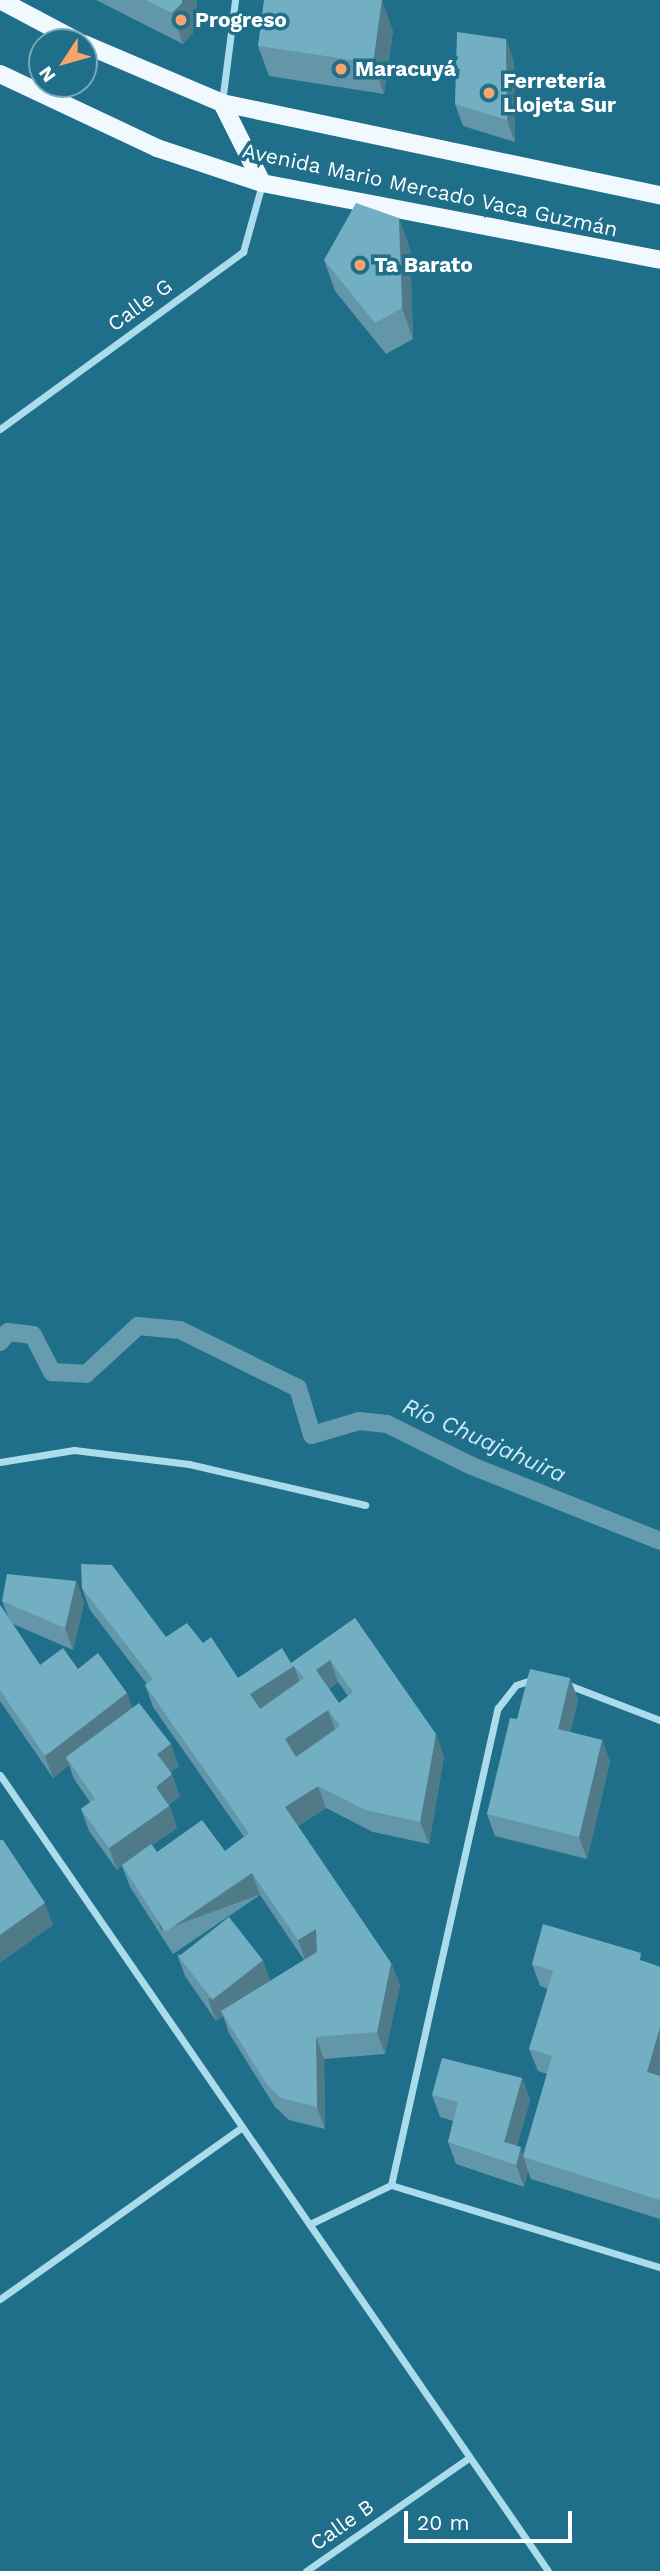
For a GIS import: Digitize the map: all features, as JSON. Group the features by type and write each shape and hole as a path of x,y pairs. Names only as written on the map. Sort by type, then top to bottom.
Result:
{"main road":[{"path":"0,0 53,28"},
{"name":"Avenida Mario Mercado Vaca Guzmán","path":"98,50 222,103 660,195"},
{"name":"Avenida Mario Mercado Vaca Guzmán","path":"0,74 157,148 262,183 660,260"},
{"path":"222,103 262,183"}],"street":[{"path":"222,103 235,0"},
{"name":"Calle G","path":"0,429 243,252 262,183"},
{"path":"0,1462 74,1450 189,1464 365,1505"},
{"path":"391,2185 498,1708 516,1685 545,1678"},
{"path":"555,1681 660,1720"},
{"path":"0,1775 310,2224 467,2459 548,2571"},
{"path":"0,1793 8,1787"},
{"path":"0,2299 242,2128"},
{"path":"310,2224 391,2185 660,2267"},
{"name":"Calle B","path":"306,2571 467,2459"}],"building":[{"path":"146,0 182,0 182,3 172,13"},
{"path":"264,0 382,0 373,63 258,46"},
{"name":"Ferretería Llojeta Sur","path":"457,32 506,39 507,120 455,104"},
{"path":"356,203 399,218 402,308 375,323 324,260"},
{"path":"81,1564 112,1565 166,1637 187,1623 203,1643 211,1637 238,1678 282,1648 291,1663 355,1618 436,1734 420,1822 365,1810 318,1786 285,1807 391,1963 377,2032 316,2037 317,2107 281,2098 267,2085 221,2011 317,1952 316,1929 298,1940 252,1873 165,1932 122,1865 151,1844 157,1852 202,1820 225,1851 249,1833 145,1685 153,1679 82,1588","holes":["330,1660 353,1692 339,1703 316,1670","294,1666 304,1678 260,1709 250,1694","328,1710 340,1726 296,1757 285,1739"]},
{"path":"7,1574 76,1581 65,1628 2,1601"},
{"path":"0,1605 40,1665 63,1648 78,1669 98,1653 127,1693 45,1756 0,1690"},
{"path":"530,1669 570,1678 558,1729 602,1740 579,1837 487,1814 510,1718 517,1719"},
{"path":"139,1703 171,1744 157,1754 172,1774 156,1787 169,1806 109,1848 81,1809 95,1799 66,1757"},
{"path":"0,1840 3,1840 45,1903 0,1935"},
{"path":"229,1917 263,1960 212,2000 179,1956"},
{"path":"543,1924 641,1953 640,1960 660,1967 660,2027 647,2072 660,2076 660,2200 523,2157 552,2056 529,2049 553,1971 532,1964"},
{"path":"442,2058 522,2078 504,2142 521,2147 516,2165 448,2142 458,2102 432,2095"}],"waterway":[{"name":"Río Chuajahuira","path":"0,1342 8,1332 33,1335 52,1372 86,1374 138,1326 180,1330 298,1388 312,1435 359,1421 387,1424 472,1466 660,1541"}],"place":[{"name":"Progreso","path":"181,20"},
{"name":"Maracuyá","path":"341,69"},
{"name":"Ferretería Llojeta Sur","path":"489,93"},
{"name":"Ta Barato","path":"360,265"}]}
